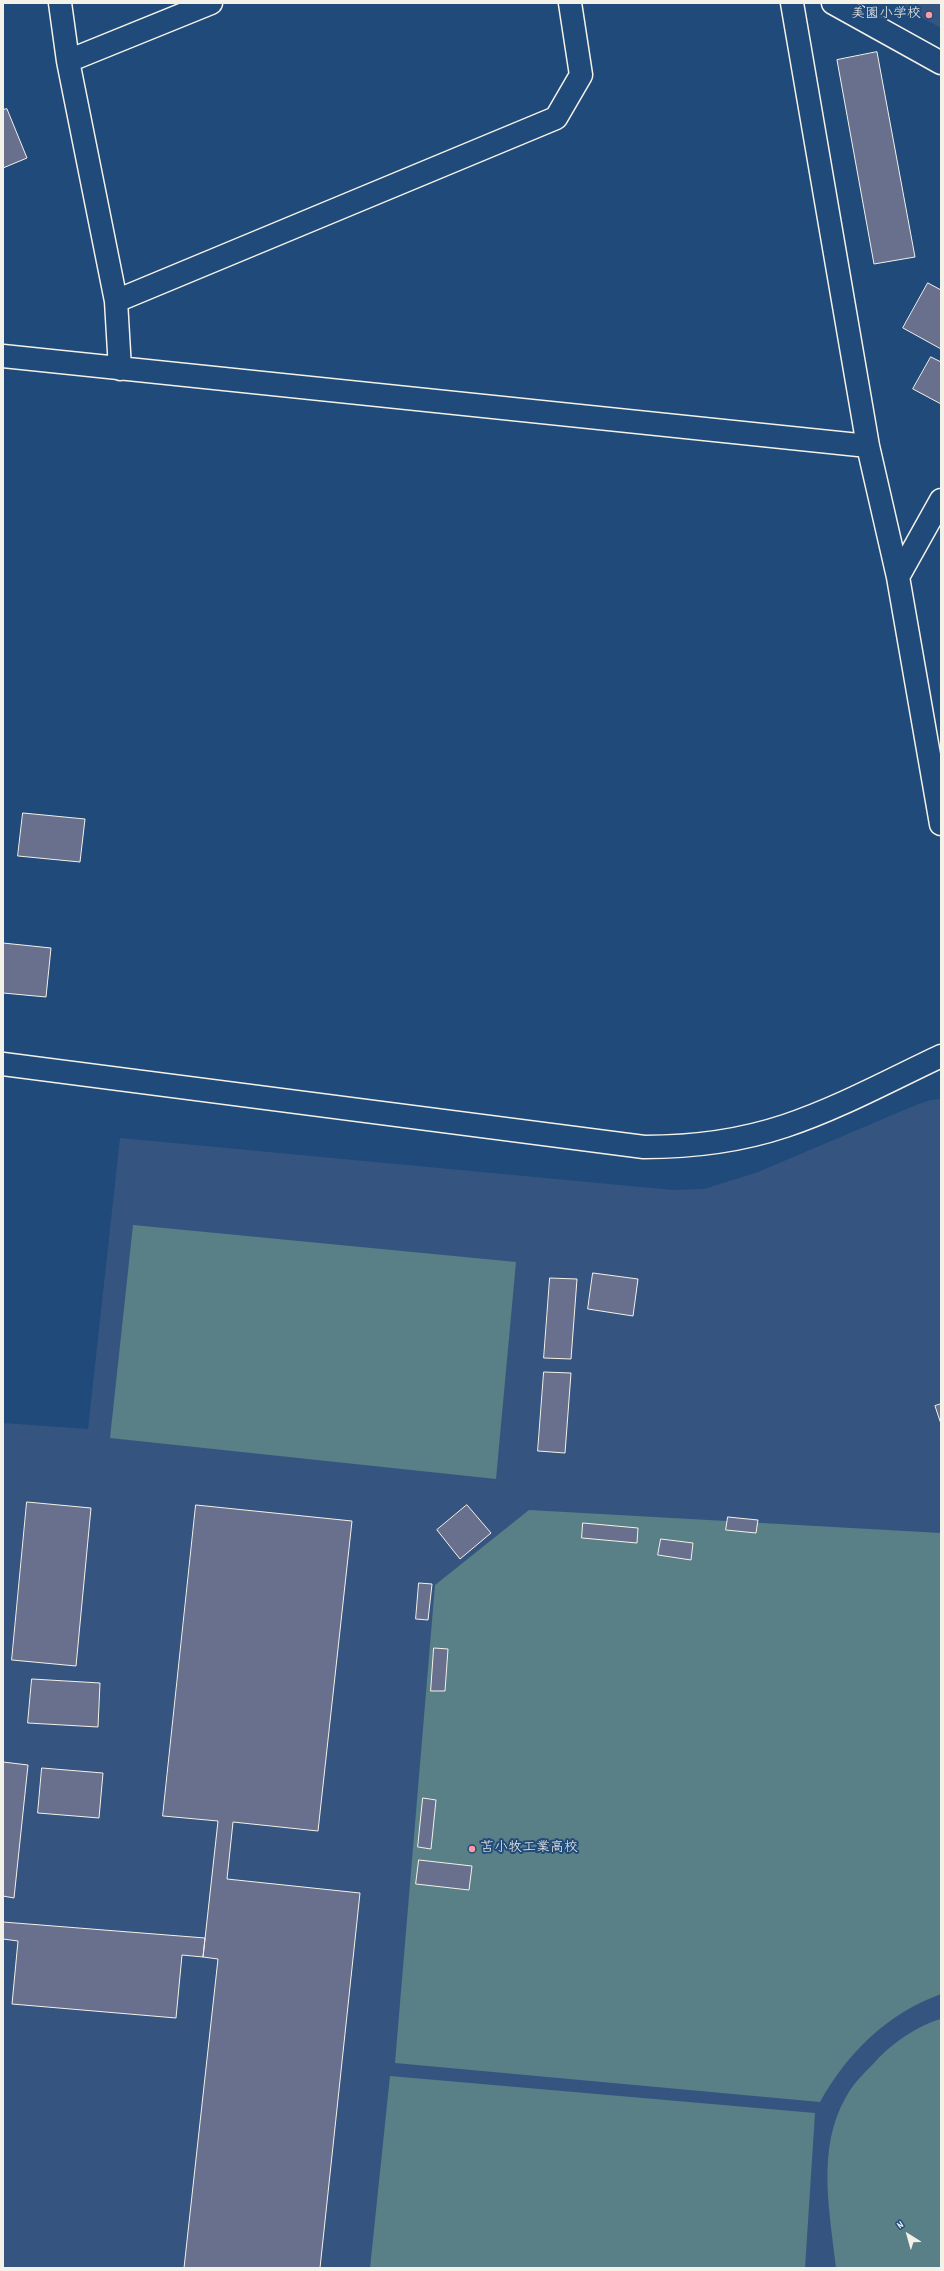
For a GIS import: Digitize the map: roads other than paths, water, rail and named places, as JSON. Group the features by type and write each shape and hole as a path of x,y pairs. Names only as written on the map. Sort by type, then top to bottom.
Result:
{"street":[{"path":"60,3 68,61 116,301 120,369"},
{"path":"68,61 211,3"},
{"path":"116,301 556,118 581,75 570,3"},
{"path":"792,3 868,446 898,578 941,824"},
{"path":"833,3 941,63"},
{"path":"3,356 868,446"},
{"path":"898,578 941,500"},
{"path":"3,1064 644,1147 679,1147 741,1137 784,1126 822,1112 941,1056"}],"place":[{"name":"美園小学校","path":"929,15"},
{"name":"苫小牧工業高校","path":"472,1849"}]}
